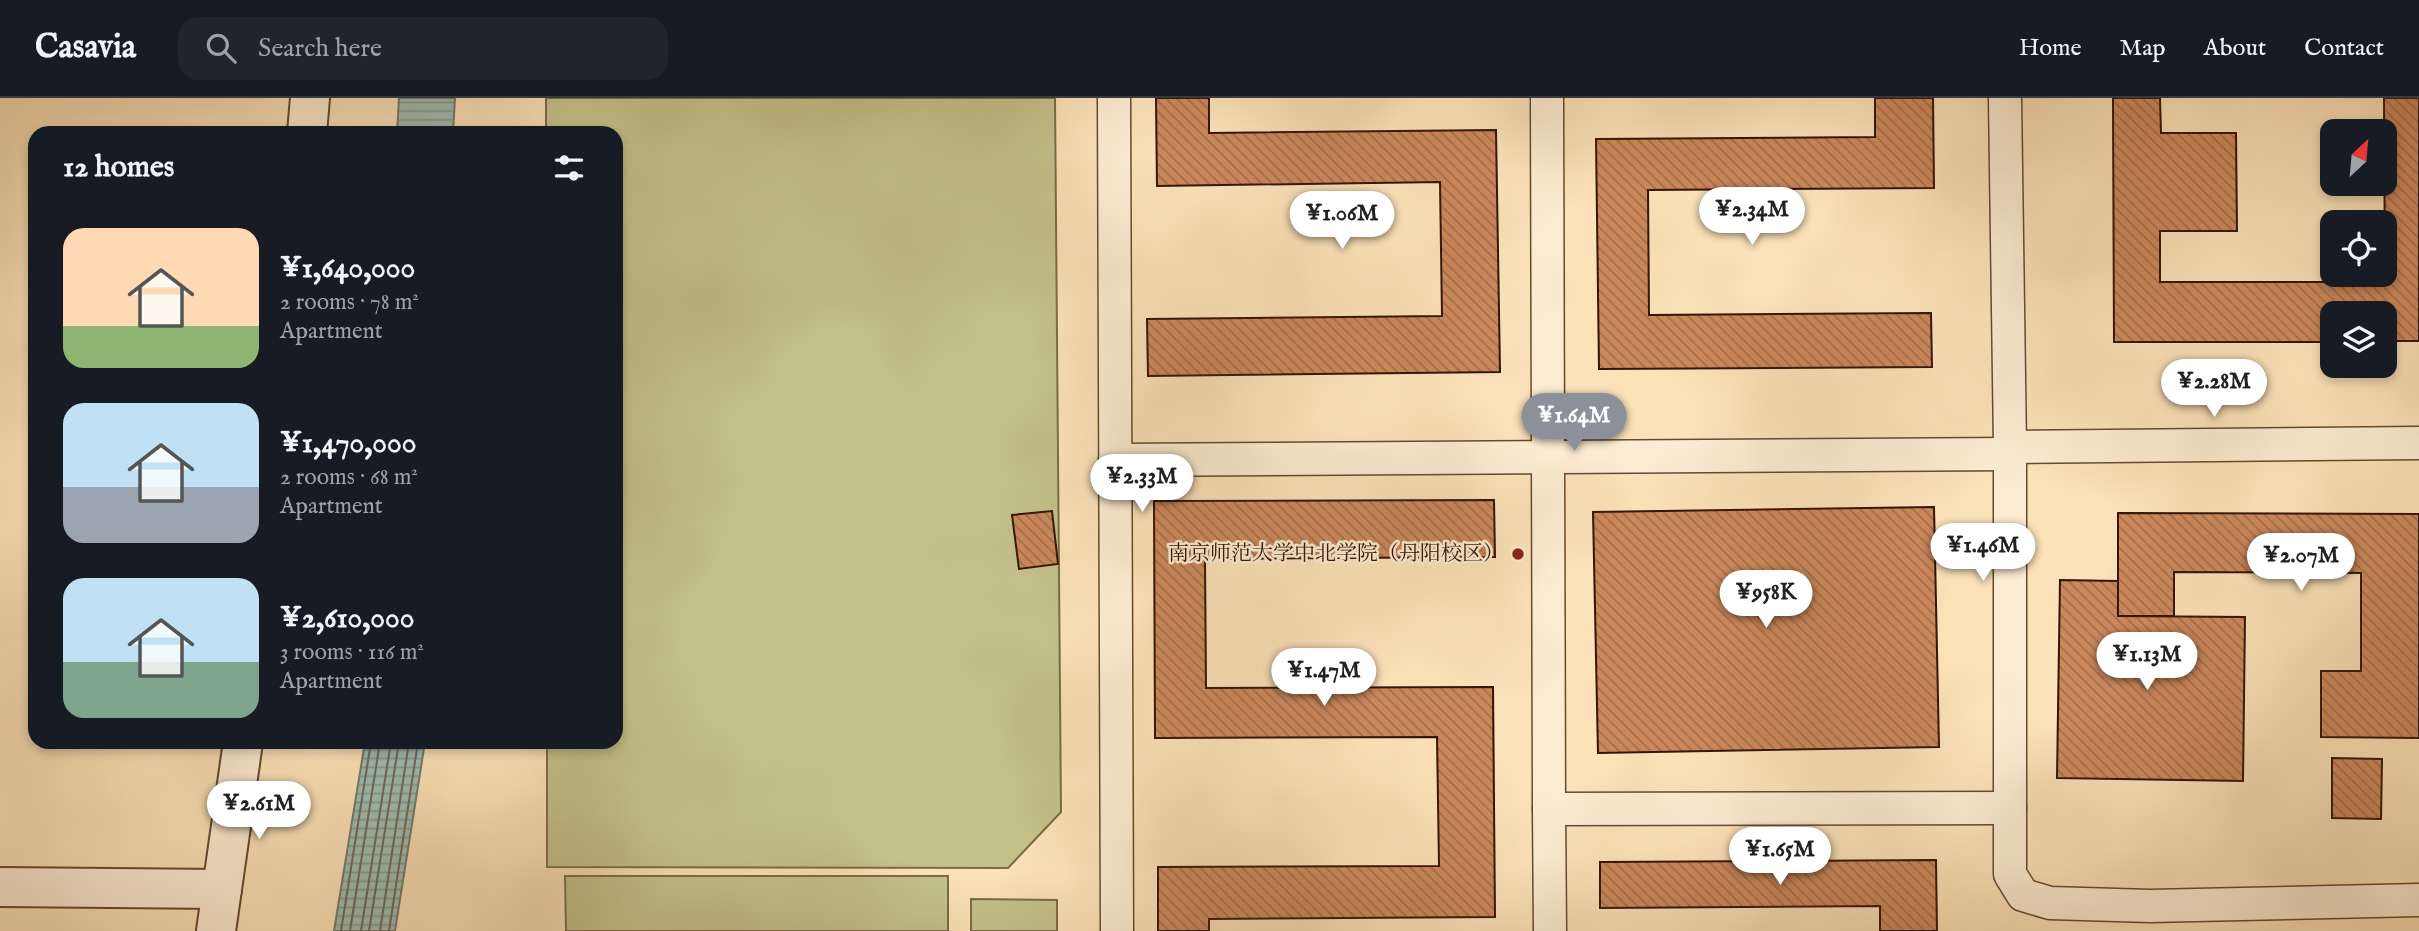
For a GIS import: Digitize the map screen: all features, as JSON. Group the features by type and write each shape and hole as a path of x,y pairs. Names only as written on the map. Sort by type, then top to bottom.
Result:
{"street":[{"path":"308,126 310,98"},
{"path":"1114,98 1118,931"},
{"path":"1547,98 1549,931"},
{"path":"2005,98 2010,450 2010,874 2023,895 2100,918 2150,906 2419,900"},
{"path":"1115,460 1548,457 2419,443"},
{"path":"216,931 242,749"},
{"path":"1549,809 2010,808"},
{"path":"0,887 222,888"}],"shaded area":[{"path":"546,98 1055,98 1061,812 1008,868 547,867 547,749 623,749 623,126 546,126"},
{"path":"565,876 948,876 948,931 566,931"},
{"path":"971,899 1057,900 1057,931 971,931"}],"water":[{"path":"399,98 455,98 453,126 397,126"},
{"path":"364,749 424,749 395,931 334,931"}],"building":[{"path":"1156,98 1209,98 1209,133 1496,130 1500,372 1148,376 1147,319 1442,316 1440,182 1157,186"},
{"path":"1875,98 1933,98 1934,188 1648,190 1649,315 1931,313 1932,367 1599,369 1596,139 1875,137"},
{"path":"2113,98 2160,98 2161,133 2236,133 2237,231 2160,231 2160,282 2320,282 2320,287 2397,287 2397,210 2385,210 2385,196 2398,196 2398,119 2384,119 2384,98 2419,98 2419,341 2397,341 2397,301 2320,301 2320,342 2114,342"},
{"path":"1494,500 1495,557 1205,559 1206,688 1493,687 1495,917 1209,919 1209,931 1158,931 1158,867 1439,866 1437,737 1155,738 1154,501"},
{"path":"1934,507 1939,747 1598,753 1593,512"},
{"path":"1052,511 1058,564 1019,569 1012,515"},
{"path":"2118,513 2419,514 2419,738 2321,737 2321,671 2361,671 2361,573 2174,572 2174,616 2118,616"},
{"path":"2060,580 2118,581 2118,616 2245,617 2243,781 2057,778"},
{"path":"2332,758 2382,759 2381,819 2332,818"},
{"path":"1936,860 1937,931 1880,931 1880,906 1600,908 1600,862"}],"place":[{"name":"南京师范大学中北学院（丹阳校区）","path":"1518,554"}]}
